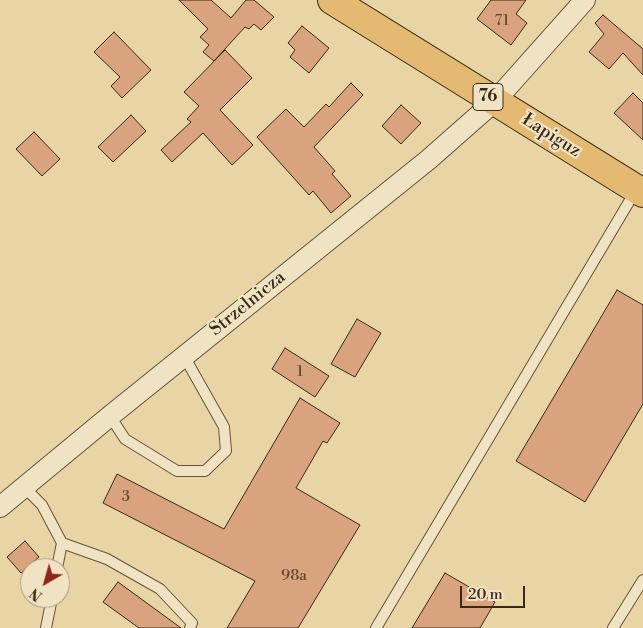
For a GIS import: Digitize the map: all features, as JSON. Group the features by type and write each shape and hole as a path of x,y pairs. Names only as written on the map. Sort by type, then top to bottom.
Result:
{"main road":[{"name":"Łapiguz","path":"332,0 640,191"}],"street":[{"name":"Strzelnicza","path":"0,507 428,160 495,101 585,0"}],"lane":[{"path":"376,628 640,191"},
{"path":"110,416 125,439 176,470 205,471 226,451 224,427 184,356"},
{"path":"24,487 42,505 62,543 59,558"},
{"path":"62,543 107,559 160,589 192,623 190,628"},
{"path":"613,628 643,580"},
{"path":"46,628 50,608"}],"building":[{"path":"179,0 211,0 231,18 246,0 254,0 274,17 261,30 254,24 249,29 245,27 214,61 203,52 209,45 200,37 208,29"},
{"path":"491,0 526,0 516,14 527,23 511,45 477,19"},
{"path":"603,15 643,49 643,75 623,53 609,69 589,52 604,34 595,23"},
{"path":"302,26 329,48 309,73 290,57 295,50 288,43"},
{"path":"114,32 151,70 122,98 111,86 120,77 94,52"},
{"path":"225,50 252,78 220,110 253,145 232,165 203,133 172,162 161,150 191,122 187,119 199,106 184,92"},
{"path":"351,83 363,95 314,147 335,171 332,174 351,196 331,213 313,191 309,195 257,137 286,109 304,127 326,104 329,107"},
{"path":"633,93 643,103 643,140 614,113"},
{"path":"401,105 421,123 401,144 382,126"},
{"path":"131,115 146,131 113,162 98,147"},
{"path":"34,132 60,159 42,176 16,149"},
{"path":"617,290 643,305 643,404 585,502 516,461"},
{"path":"357,319 381,333 355,377 331,364"},
{"path":"285,348 329,376 315,397 272,369"},
{"path":"300,398 340,423 327,443 323,441 296,488 360,525 298,628 227,628 255,581 103,503 117,474 224,529"},
{"path":"25,541 39,557 20,558 20,572 7,557"},
{"path":"445,573 495,602 480,628 412,628"},
{"path":"118,582 181,628 139,628 103,602"}]}
